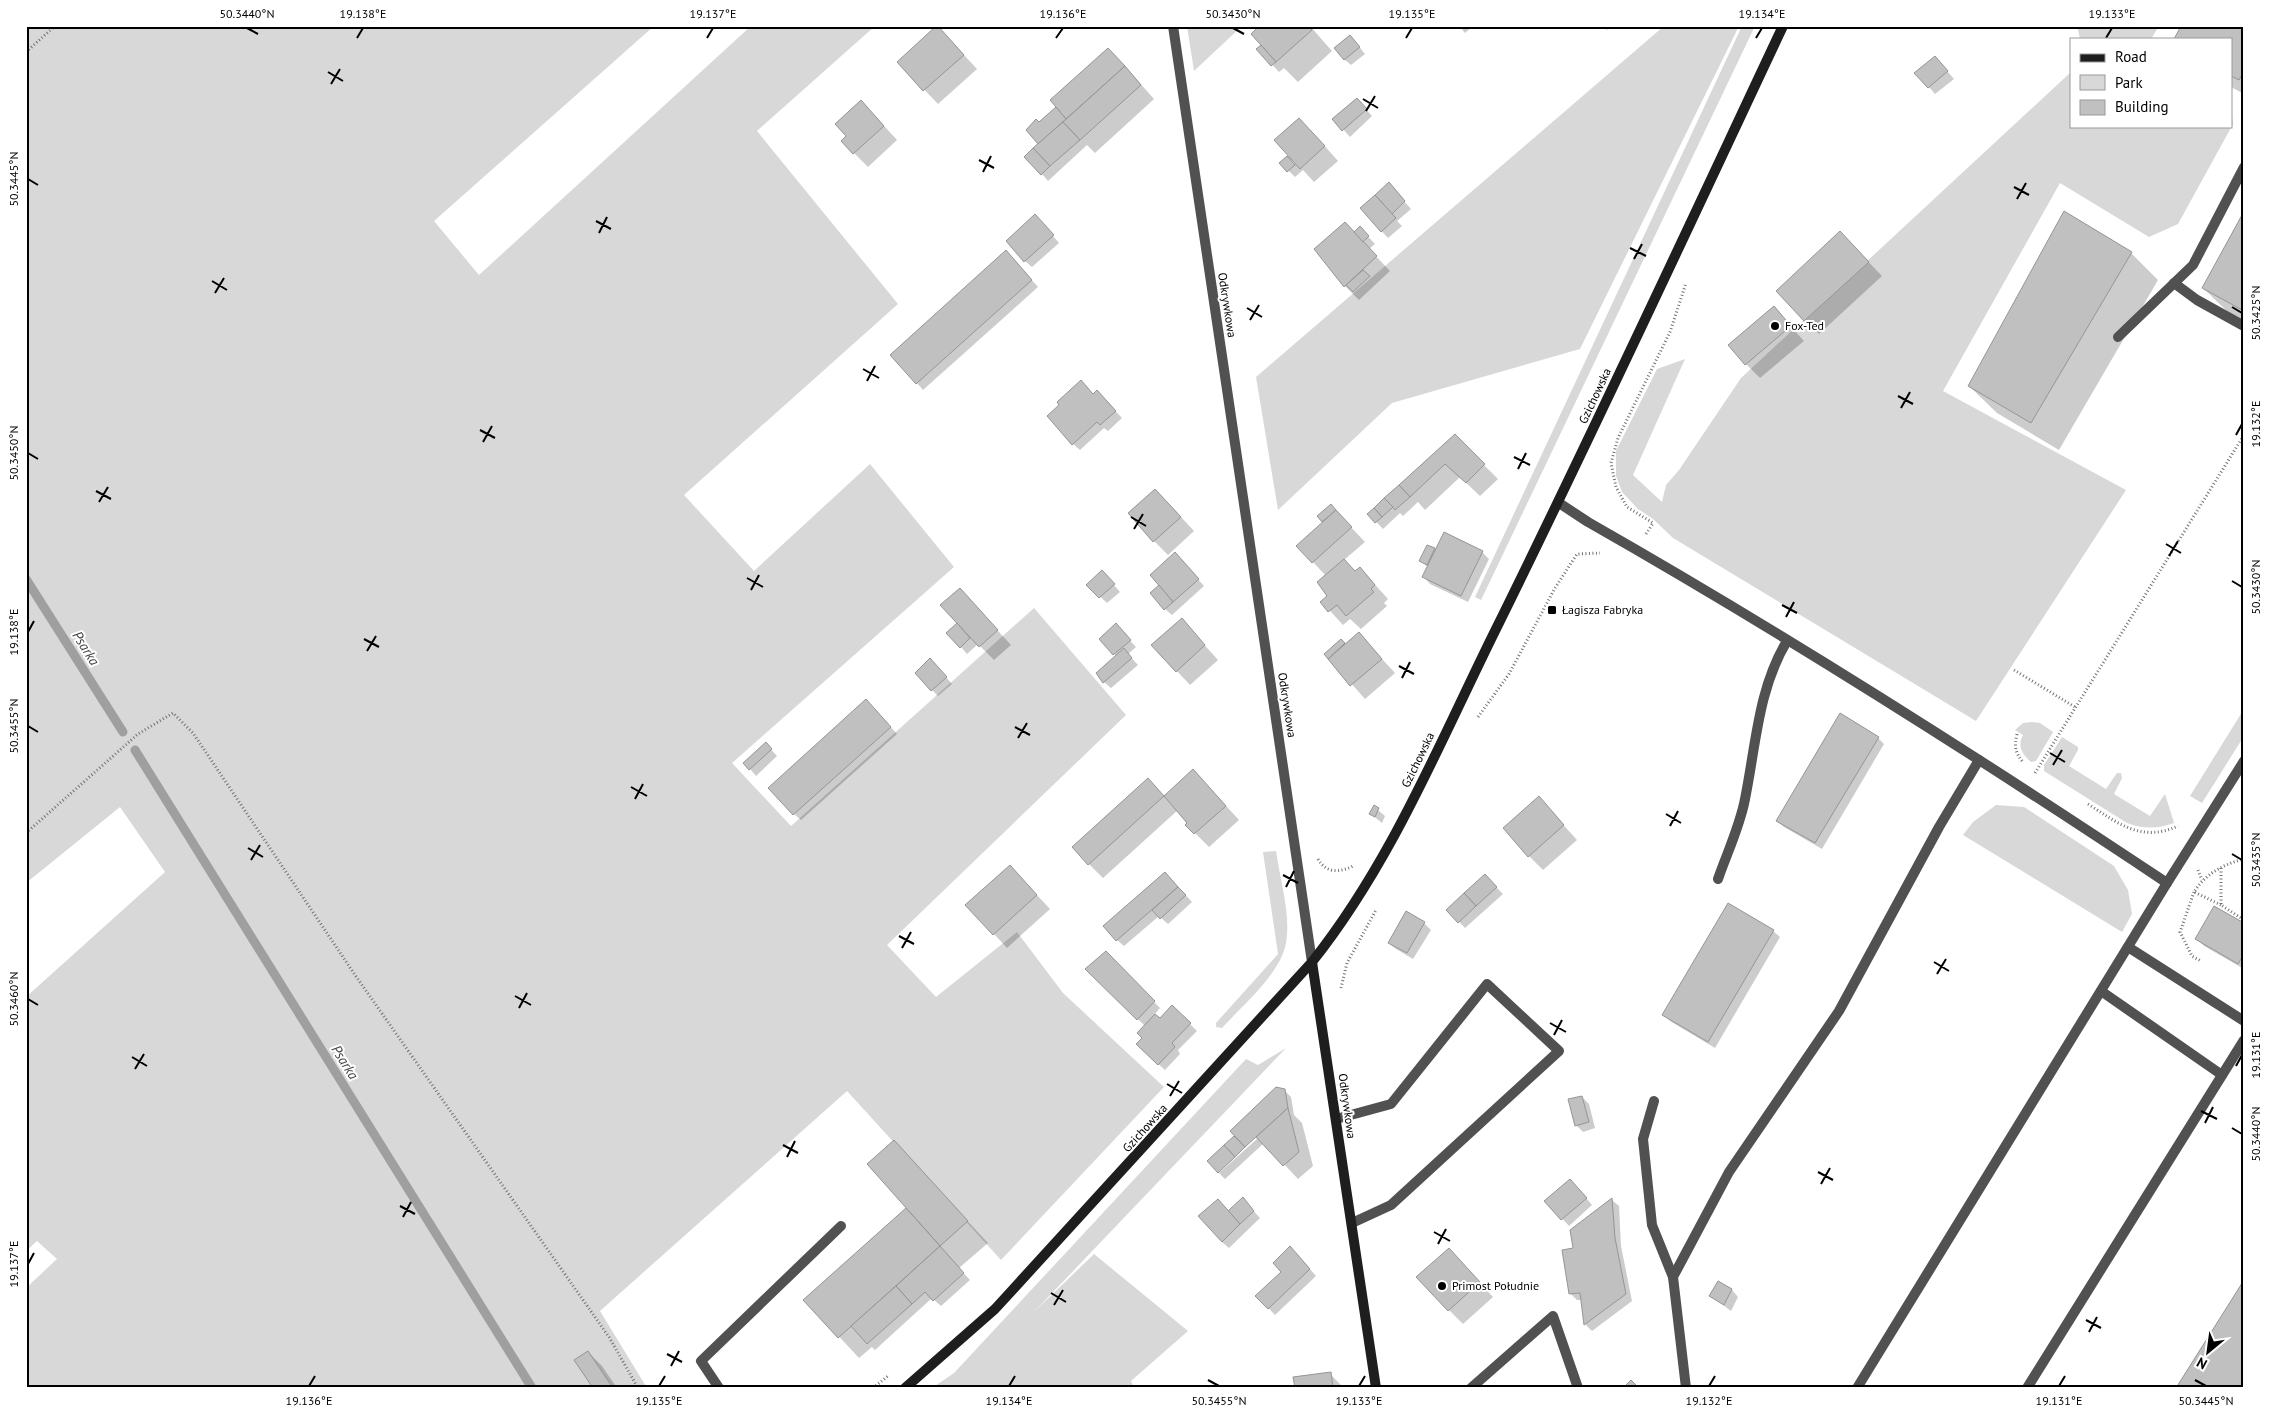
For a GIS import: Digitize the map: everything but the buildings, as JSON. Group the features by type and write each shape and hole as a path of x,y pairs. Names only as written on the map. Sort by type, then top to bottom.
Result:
{"street":[{"name":"Odkrywkowa","path":"1173,26 1376,1388"},
{"name":"Gzichowska","path":"905,1388 995,1309 1312,962 1340,927 1390,845 1559,503 1783,26"},
{"path":"2118,338 2193,265 2243,169"},
{"path":"2174,283 2197,300 2244,326"},
{"path":"1559,503 2025,788 2166,883"},
{"path":"1718,879 1745,801 1762,699 1778,657 1787,641"},
{"path":"1673,1277 1729,1172 1839,1011 1939,827 1978,760"},
{"path":"1857,1388 2166,883 2244,761"},
{"path":"2128,946 2244,1021"},
{"path":"1336,1119 1391,1104 1488,984 1559,1051 1391,1206 1352,1223"},
{"path":"2101,991 2222,1075"},
{"path":"2027,1388 2244,1040"},
{"path":"1654,1101 1643,1139 1652,1224 1673,1277 1686,1388"},
{"path":"719,1388 701,1361 840,1226"},
{"path":"1471,1388 1553,1316 1578,1388"}],"path":[{"path":"26,52 54,26"},
{"path":"1653,523 1626,507 1616,487 1611,464 1618,438 1670,332 1687,282"},
{"path":"2025,788 2244,435"},
{"path":"1473,724 1509,674 1555,588 1577,554 1599,552 1606,556"},
{"path":"2014,670 2075,707"},
{"path":"26,833 138,734 172,713 193,733 355,975 609,1337 638,1388"},
{"path":"2018,734 2014,745 2017,756 2026,765"},
{"path":"2031,769 2044,777"},
{"path":"2086,803 2127,828 2146,833 2166,832 2181,825 2202,880"},
{"path":"1314,853 1320,864 1328,870 1346,870 1361,861"},
{"path":"2201,961 2192,956 2180,932 2194,892 2202,880 2229,862 2244,859"},
{"path":"2221,868 2221,905"},
{"path":"2194,892 2221,905 2244,920"},
{"path":"1341,988 1347,963 1379,904"},
{"path":"873,1388 894,1371"}],"green space":[{"path":"26,26 654,26 434,221 479,275 751,26 875,26 757,131 898,304 684,495 754,571 870,464 954,567 732,763 791,826 1034,608 1126,715 887,945 936,997 1017,932 1063,993 1164,1087 1001,1260 847,1091 600,1311 647,1388 26,1388 26,1288 57,1259 37,1241 26,1251 26,997 165,872 120,807 26,883"},
{"path":"1187,26 1242,26 1194,71"},
{"path":"1664,26 1739,26 1580,349 1392,403 1278,510 1256,377"},
{"path":"1742,26 1755,26 1481,600 1475,597"},
{"path":"2077,26 2159,26 2152,38 2080,38"},
{"path":"2070,73 2070,128 2231,128 2178,224 2149,237 2060,183 1943,391 2126,490 1976,721 1673,538 1653,519 1638,509 1622,492 1616,476 1616,451 1657,369 1685,359 1633,475 1662,502 1666,485 1679,470 1741,378"},
{"path":"2244,709 2244,736 2202,803 2190,796"},
{"path":"2023,723 2040,723 2053,732 2036,761 2031,762 2021,750 2020,743 2023,735 2015,730"},
{"path":"2062,737 2078,747 2069,766 2106,789 2117,773 2121,773 2122,778 2114,794 2150,816 2165,794 2174,823 2150,828 2127,823 2044,771 2044,765"},
{"path":"1996,805 2024,807 2114,866 2128,890 2132,914 2122,932 1963,835 1973,822"},
{"path":"1276,851 1287,920 1286,943 1283,954 1269,977 1250,999 1222,1028 1216,1027 1216,1023 1278,954 1263,852"},
{"path":"1286,1048 1034,1312 1094,1254 1188,1331 1131,1381 1134,1388 932,1388 954,1373 1246,1059 1258,1065"}],"waterway":[{"name":"Psarka","path":"26,579 123,732"},
{"name":"Psarka","path":"135,750 532,1388"}],"place":[{"name":"Fox-Ted","path":"1775,326"},
{"name":"Łagisza Fabryka","path":"1552,610"},
{"name":"Primost Południe","path":"1442,1286"}]}
